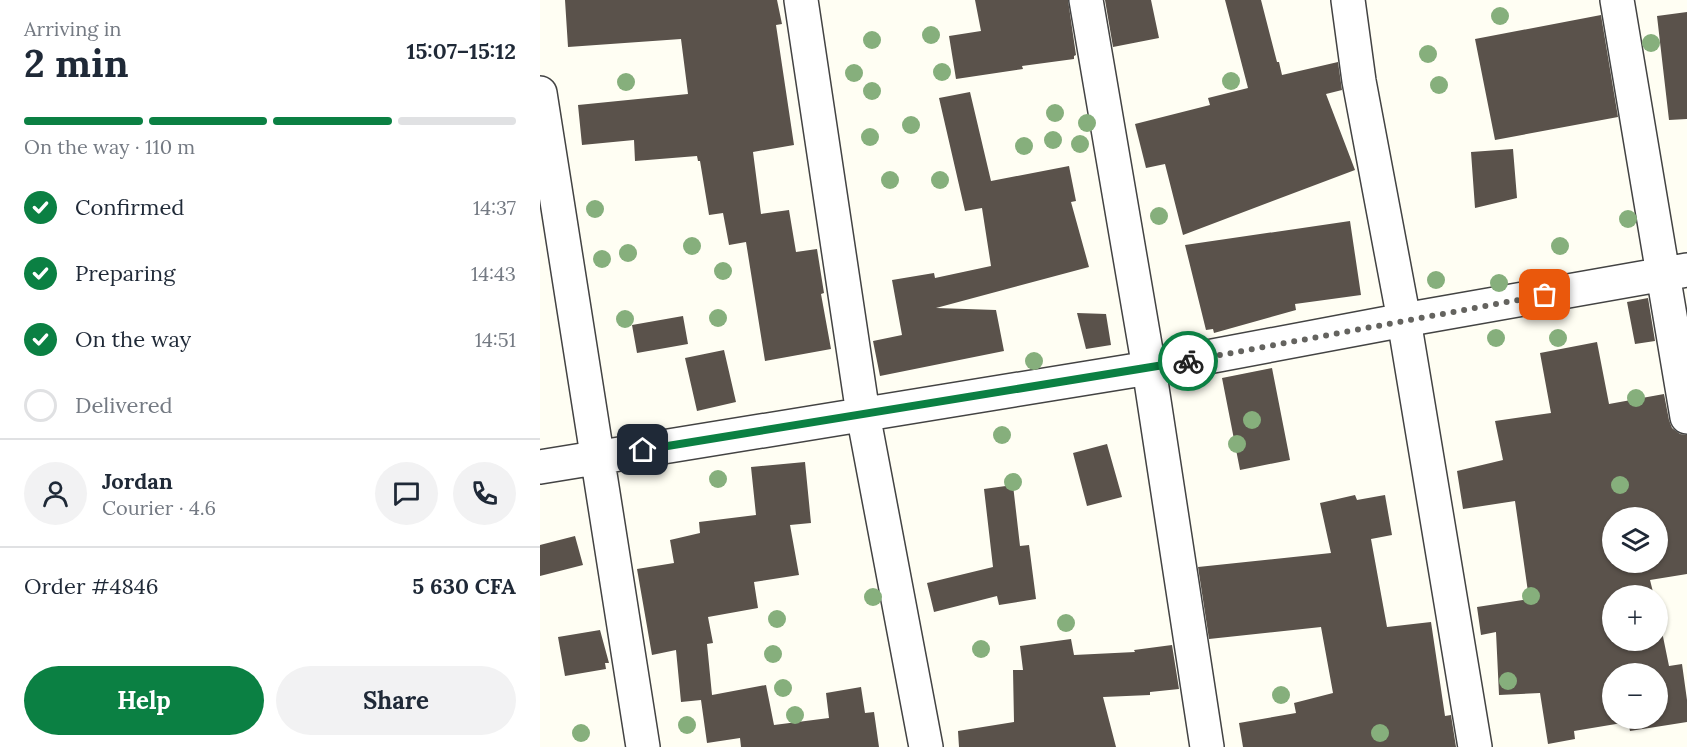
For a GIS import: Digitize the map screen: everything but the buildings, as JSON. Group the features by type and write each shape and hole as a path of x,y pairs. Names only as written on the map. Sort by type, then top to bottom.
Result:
{"street":[{"path":"801,0 863,414 926,747"},
{"path":"1086,0 1149,368 1207,747"},
{"path":"1348,0 1359,81 1404,320 1475,747"},
{"path":"1617,0 1674,272 1687,417"},
{"path":"540,93 556,207 599,458 643,747"},
{"path":"540,467 1149,368 1674,272"}],"way so far":[{"path":"1188,361 1545,295"}],"route":[{"path":"643,450 1188,361"}]}
